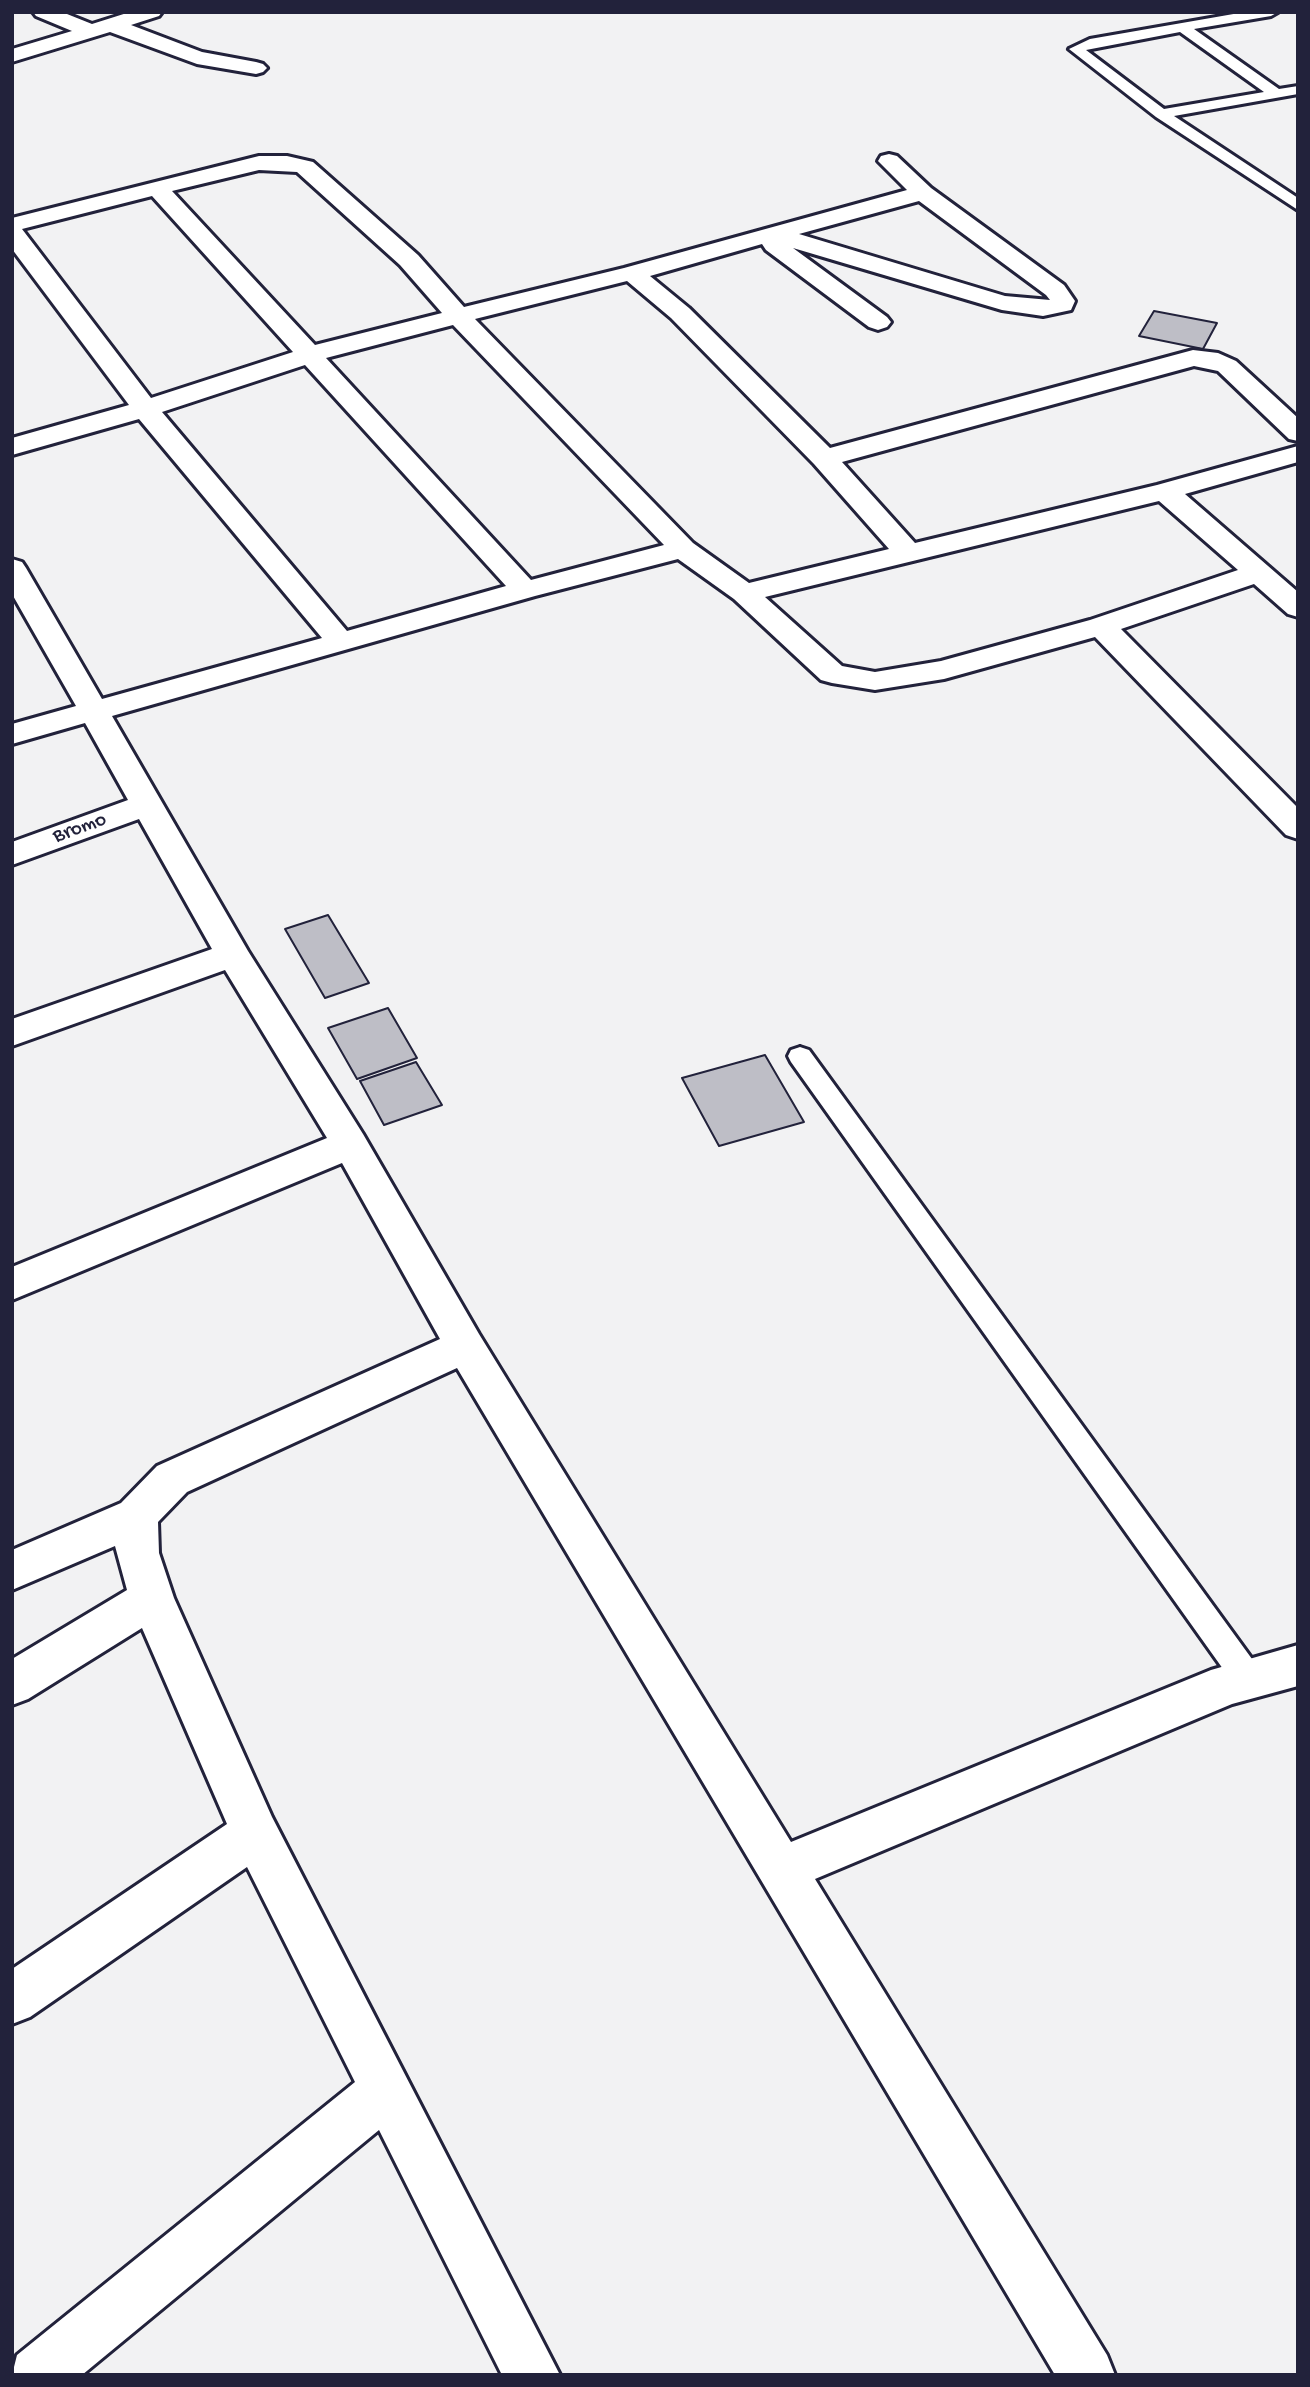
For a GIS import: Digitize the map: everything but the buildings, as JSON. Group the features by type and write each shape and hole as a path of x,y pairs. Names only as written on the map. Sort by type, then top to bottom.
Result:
{"street":[{"path":"43,12 197,58 256,68"},
{"path":"12,57 152,12"},
{"path":"768,236 1002,303 1043,309 1062,305 1063,300 1055,290 923,193 889,161"},
{"path":"12,225 259,163 288,163 305,167 409,260 458,316 682,549 744,593 832,674 875,681 944,670 1101,626 1258,573"},
{"path":"157,188 525,590"},
{"path":"12,447 145,409 311,354 632,274 923,193"},
{"path":"12,233 145,409 341,642"},
{"path":"768,236 878,322"},
{"path":"632,274 680,313 824,458 908,553"},
{"path":"824,458 1193,358 1218,361 1227,366 1298,433"},
{"path":"744,593 1165,491 1298,454"},
{"path":"1165,491 1298,608"},
{"path":"12,734 525,590 682,549"},
{"path":"12,568 233,954 350,1144 465,1346 1087,2375"},
{"path":"1101,626 1298,828"},
{"name":"Bromo","path":"12,854 148,804"},
{"path":"12,1033 233,954"},
{"path":"12,1284 350,1144"},
{"path":"12,1571 136,1516 172,1479 465,1346"},
{"path":"136,1516 137,1553 152,1598 255,1833 532,2375"},
{"path":"12,1684 152,1598"},
{"path":"780,1870 1227,1685 1298,1665"},
{"path":"12,1999 255,1833"},
{"path":"37,2375 386,2090"}],"lane":[{"path":"1271,12 1090,44 1076,49 1161,114 1298,205"},
{"path":"1182,27 1277,94"},
{"path":"1161,114 1298,90"},
{"path":"800,1056 1249,1680"}]}
